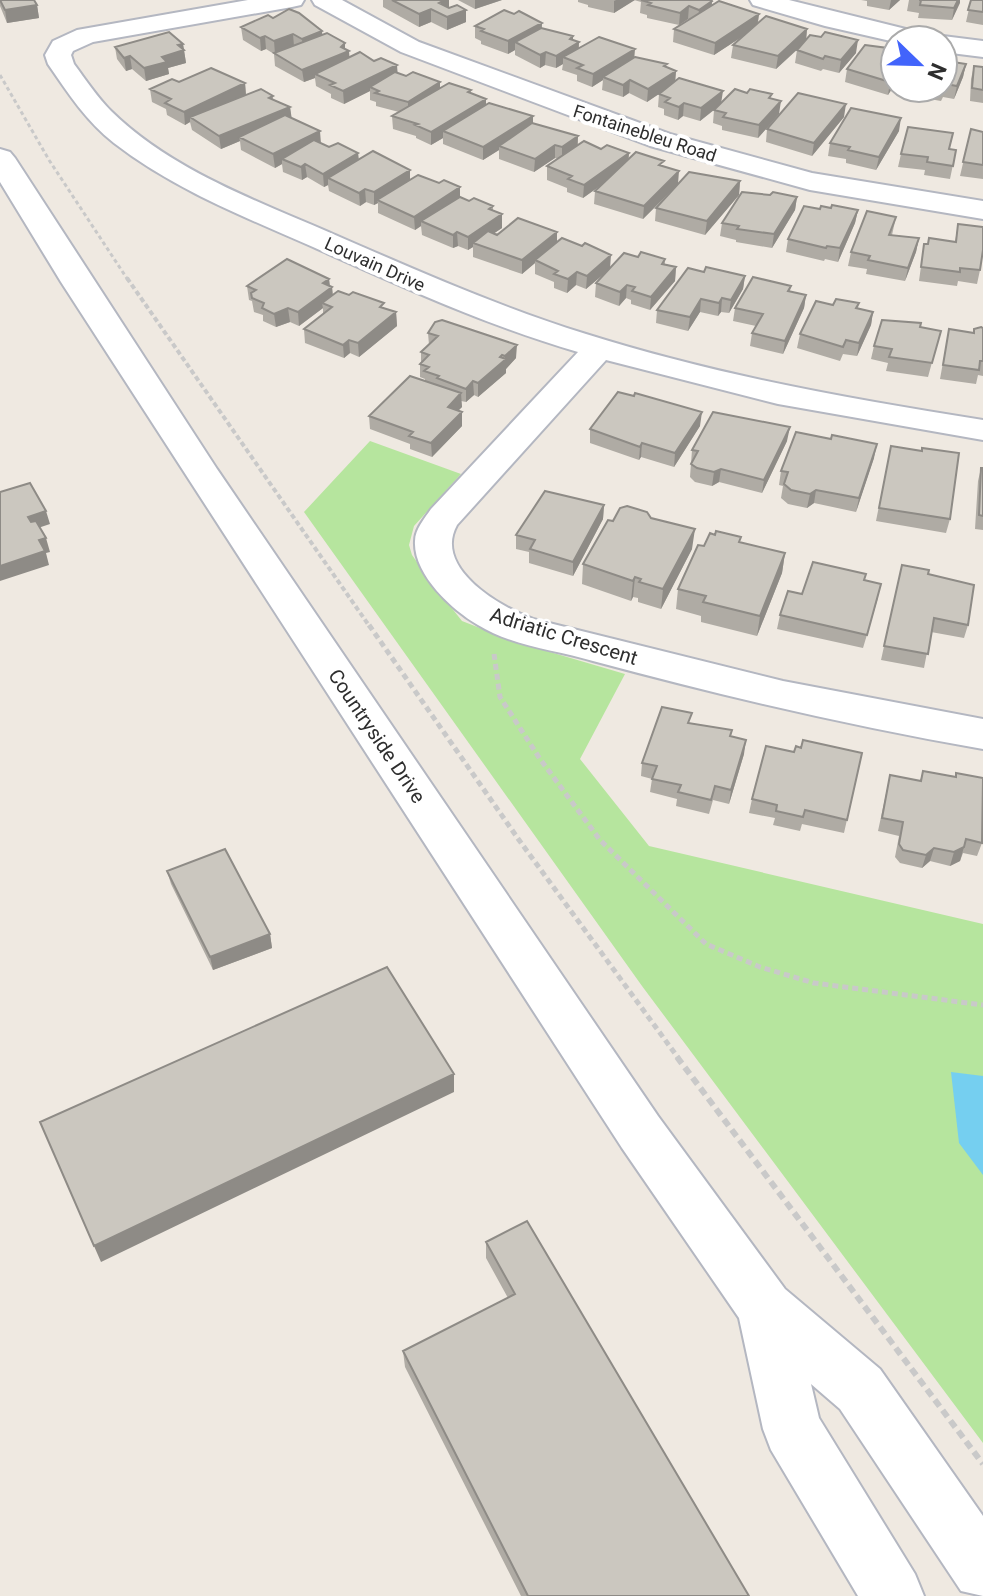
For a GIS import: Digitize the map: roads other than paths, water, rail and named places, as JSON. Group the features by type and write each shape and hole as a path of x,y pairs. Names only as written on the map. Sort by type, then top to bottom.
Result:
{"main road":[{"name":"Countryside Drive","path":"0,158 222,503 640,1132 765,1308 860,1389 983,1569"},
{"name":"Countryside Drive","path":"765,1308 792,1429 893,1596"}],"street":[{"name":"Louvain Drive","path":"292,0 86,35 62,46 58,55 61,64 100,116 128,139 199,183 445,295 600,348 786,395 983,430"},
{"name":"Fontainebleu Road","path":"324,0 410,47 660,140 810,181 983,210"},
{"path":"762,0 879,31"},
{"path":"959,46 983,49"},
{"name":"Adriatic Crescent","path":"600,348 444,517 433,536 435,555 462,592 484,612 513,624 656,664 789,697 983,734"}],"water":[{"path":"951,1072 983,1076 983,1175 959,1143"}]}
